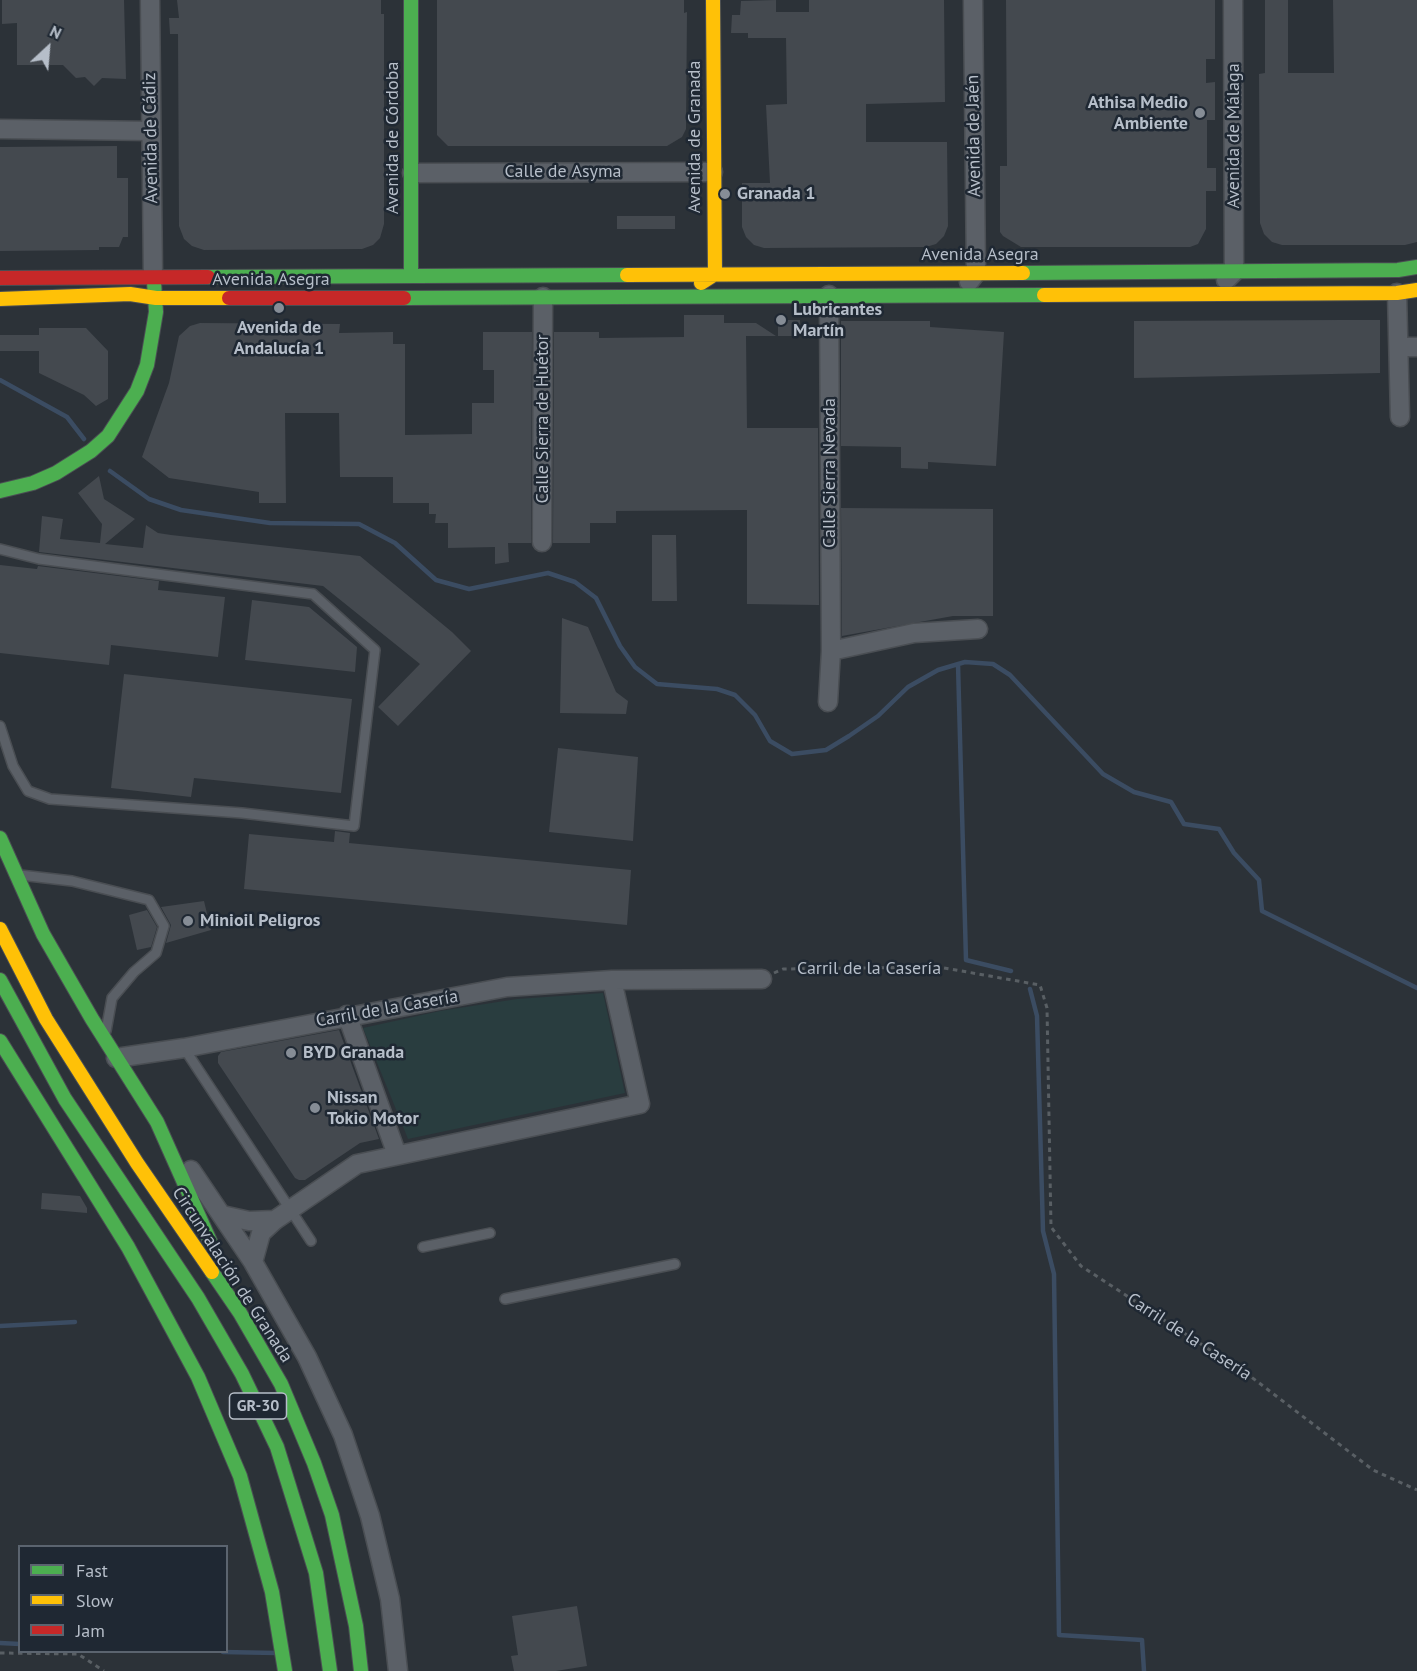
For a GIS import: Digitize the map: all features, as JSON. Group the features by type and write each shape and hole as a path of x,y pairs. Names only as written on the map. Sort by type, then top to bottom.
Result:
{"main road":[{"name":"Avenida de Córdoba","path":"411,0 411,276"},
{"name":"Avenida de Granada","path":"713,0 715,274"},
{"name":"Avenida Asegra","path":"0,278 1234,272 1398,270 1417,267"},
{"path":"543,274 543,297"},
{"path":"661,297 680,285 698,284 715,274"},
{"path":"0,491 33,483 56,473 92,451 108,436 137,391 147,365 156,298 153,276"},
{"path":"411,276 431,297"},
{"name":"Avenida Asegra","path":"0,299 130,294 156,298 661,297 1397,293 1417,290"},
{"path":"0,838 43,934 104,1039 157,1122 204,1230 232,1280 240,1313"},
{"name":"Circunvalación de Granada","path":"0,929 46,1019 137,1162 240,1313 281,1384 314,1463 332,1515 354,1615 360,1671"},
{"name":"GR-30","path":"0,980 65,1099 198,1298 242,1374 267,1426 294,1496 316,1573 330,1671"},
{"path":"0,1004 22,1023"},
{"path":"0,1041 128,1247 198,1377 240,1476 272,1592 285,1671"}],"street":[{"name":"Avenida de Cádiz","path":"150,0 153,276"},
{"name":"Avenida de Jaén","path":"973,0 976,273"},
{"name":"Avenida de Málaga","path":"1233,0 1234,272"},
{"path":"0,129 150,131"},
{"name":"Calle de Asyma","path":"412,172 713,172"},
{"path":"1172,293 1197,283 1216,284 1228,279 1234,272"},
{"path":"910,295 936,284 972,281 976,273"},
{"path":"1397,293 1400,417"},
{"name":"Calle Sierra Nevada","path":"828,702 831,651 829,296"},
{"name":"Calle Sierra de Huétor","path":"542,542 543,297"},
{"path":"1398,347 1417,347"},
{"path":"831,651 914,633 978,628"},
{"name":"Carril de la Casería","path":"116,1058 184,1048 347,1015 507,987 612,980 762,979"},
{"path":"250,1256 261,1233 357,1164 640,1104 612,980"},
{"path":"347,1015 397,1155"},
{"path":"157,1122 250,1256 307,1357 343,1435 370,1516 387,1589 398,1671"},
{"path":"222,1215 249,1221 283,1215"}],"lane":[{"path":"0,549 39,558 313,594 375,650 354,826 242,813 50,799 28,791 14,766 0,726"},
{"path":"15,875 72,881 149,900 164,926 156,953 134,972 112,998 104,1039"},
{"path":"184,1048 283,1215 310,1241"},
{"path":"423,1247 490,1233"},
{"path":"505,1299 675,1264"}],"path":[{"name":"Carril de la Casería","path":"762,979 783,969 939,967 1040,985 1047,1008 1051,1227 1081,1266 1250,1376 1373,1470 1417,1490"},
{"path":"0,1653 78,1654 104,1671"}],"green space":[{"path":"603,993 625,1093 408,1139 363,1028 440,1011 517,999"}],"building":[{"path":"2,0 124,0 126,79 102,78 94,86 85,77 76,78 63,65 17,65 17,23 2,24"},
{"path":"177,0 381,0 381,14 384,14 384,224 380,238 373,245 362,249 204,250 192,246 184,239 179,226 178,34 170,34 169,18 179,18"},
{"path":"437,0 684,0 684,13 687,12 686,129 682,137 667,146 448,146 437,135"},
{"path":"776,0 776,12 809,12 809,0 944,0 945,102 866,104 866,142 947,142 948,226 944,236 936,244 926,247 764,248 754,245 746,237 742,227 742,183 770,183 766,105 787,104 786,38 748,38 748,33 731,33 732,15 740,15 741,1"},
{"path":"1006,0 1215,0 1215,59 1206,59 1206,83 1215,82 1215,120 1207,120 1207,168 1216,168 1216,191 1206,191 1206,229 1198,244 1190,247 1021,247 1003,236 1000,232 1000,166 1007,166"},
{"path":"1265,0 1288,0 1288,73 1334,73 1333,0 1417,0 1417,242 1405,245 1282,245 1272,242 1264,234 1260,223 1259,74 1265,73"},
{"path":"117,146 117,178 128,178 128,237 123,237 119,247 99,247 99,250 0,251 0,147"},
{"path":"617,216 675,216 675,229 617,229"},
{"path":"684,315 724,315 724,323 756,323 776,336 746,336 747,428 818,428 819,605 747,604 747,510 616,511 616,523 590,523 590,543 553,543 554,332 599,332 599,338 684,337"},
{"path":"778,320 800,320 801,336 778,336"},
{"path":"1380,320 1380,373 1134,378 1134,321"},
{"path":"841,321 930,321 930,327 1004,332 996,466 928,462 928,469 901,468 901,447 841,446"},
{"path":"200,323 340,324 339,333 393,332 393,344 405,344 405,435 472,434 472,403 494,403 494,370 483,370 483,332 532,332 531,543 508,543 509,562 495,564 495,547 448,548 448,523 435,523 436,514 429,514 429,503 393,503 393,477 340,477 339,413 285,413 286,503 259,503 259,492 169,478 142,457 169,383 179,336 190,326"},
{"path":"39,328 86,328 108,351 108,399 96,406 84,395 39,373 39,351 0,351 0,335 39,335"},
{"path":"99,476 104,499 135,519 105,544 143,548 146,525 158,533 171,535 360,556 452,632 471,651 398,726 378,707 420,664 323,586 39,552 42,516 63,519 60,539 100,543 102,524 78,493"},
{"path":"841,508 993,509 993,616 953,616 842,636"},
{"path":"652,535 676,535 677,601 652,601"},
{"path":"0,565 37,569 38,566 159,581 158,590 225,597 218,657 111,645 109,665 0,653"},
{"path":"252,600 309,607 357,647 355,672 245,660"},
{"path":"562,618 588,627 616,692 628,701 626,714 560,713"},
{"path":"124,674 352,699 341,793 194,778 191,797 111,788"},
{"path":"558,748 638,757 633,841 549,832"},
{"path":"335,831 350,833 349,843 631,870 627,925 244,889 249,834 334,842"},
{"path":"204,901 211,930 166,943 171,925 161,907"},
{"path":"147,910 157,927 151,947 137,950 129,915"},
{"path":"339,1030 379,1139 360,1143 305,1180 299,1180 295,1178 218,1063 218,1056 221,1052"},
{"path":"42,1193 80,1196 87,1208 87,1213 41,1209"},
{"path":"577,1606 587,1666 556,1671 514,1671 511,1656 518,1655 512,1616"}],"waterway":[{"path":"0,380 67,417 84,439"},
{"path":"110,471 149,499 181,510 270,523 359,524 395,543 436,580 469,589 548,573 575,582 596,598 620,646 635,667 657,684 717,689 735,695 755,715 770,741 792,754 826,750 878,716 908,687 938,670 965,662 993,664 1010,675 1103,774 1134,792 1171,802 1184,824 1219,829 1234,853 1259,880 1262,911 1417,988"},
{"path":"958,664 966,960 1011,971"},
{"path":"1030,989 1037,1016 1043,1231 1054,1274 1059,1635 1142,1640 1144,1671"},
{"path":"0,1326 75,1322"},
{"path":"0,1643 18,1644"},
{"path":"228,1652 276,1653"}],"traffic: fast":[{"path":"411,0 411,276"},
{"path":"1023,273 1398,270 1417,267"},
{"path":"208,277 627,275"},
{"path":"0,491 33,483 56,473 91,451 108,436 137,391 147,365 156,312 154,282"},
{"path":"404,298 1044,295"},
{"path":"0,838 43,934 92,1019 157,1122"},
{"path":"0,980 65,1099 198,1298 242,1374 277,1447 316,1573 330,1671"},
{"path":"0,1041 128,1247 198,1377 240,1476 272,1592 285,1671"},
{"path":"157,1122 210,1241"},
{"path":"212,1272 240,1313 281,1384 314,1463 332,1515 356,1626 361,1671"}],"traffic: slow":[{"path":"701,283 715,274 713,0"},
{"path":"627,275 1023,273"},
{"path":"1044,295 1397,293 1417,290"},
{"path":"0,299 130,294 156,298 229,298"},
{"path":"0,929 46,1019 137,1163 212,1272"}],"traffic: jam":[{"path":"0,278 208,277"},
{"path":"229,298 404,298"}],"place":[{"name":"Athisa Medio Ambiente","path":"1200,113"},
{"name":"Granada 1","path":"725,194"},
{"name":"Avenida de Andalucía 1","path":"279,308"},
{"name":"Lubricantes Martín","path":"781,320"},
{"name":"Minioil Peligros","path":"188,921"},
{"name":"BYD Granada","path":"291,1053"},
{"name":"Nissan Tokio Motor","path":"315,1108"}]}
